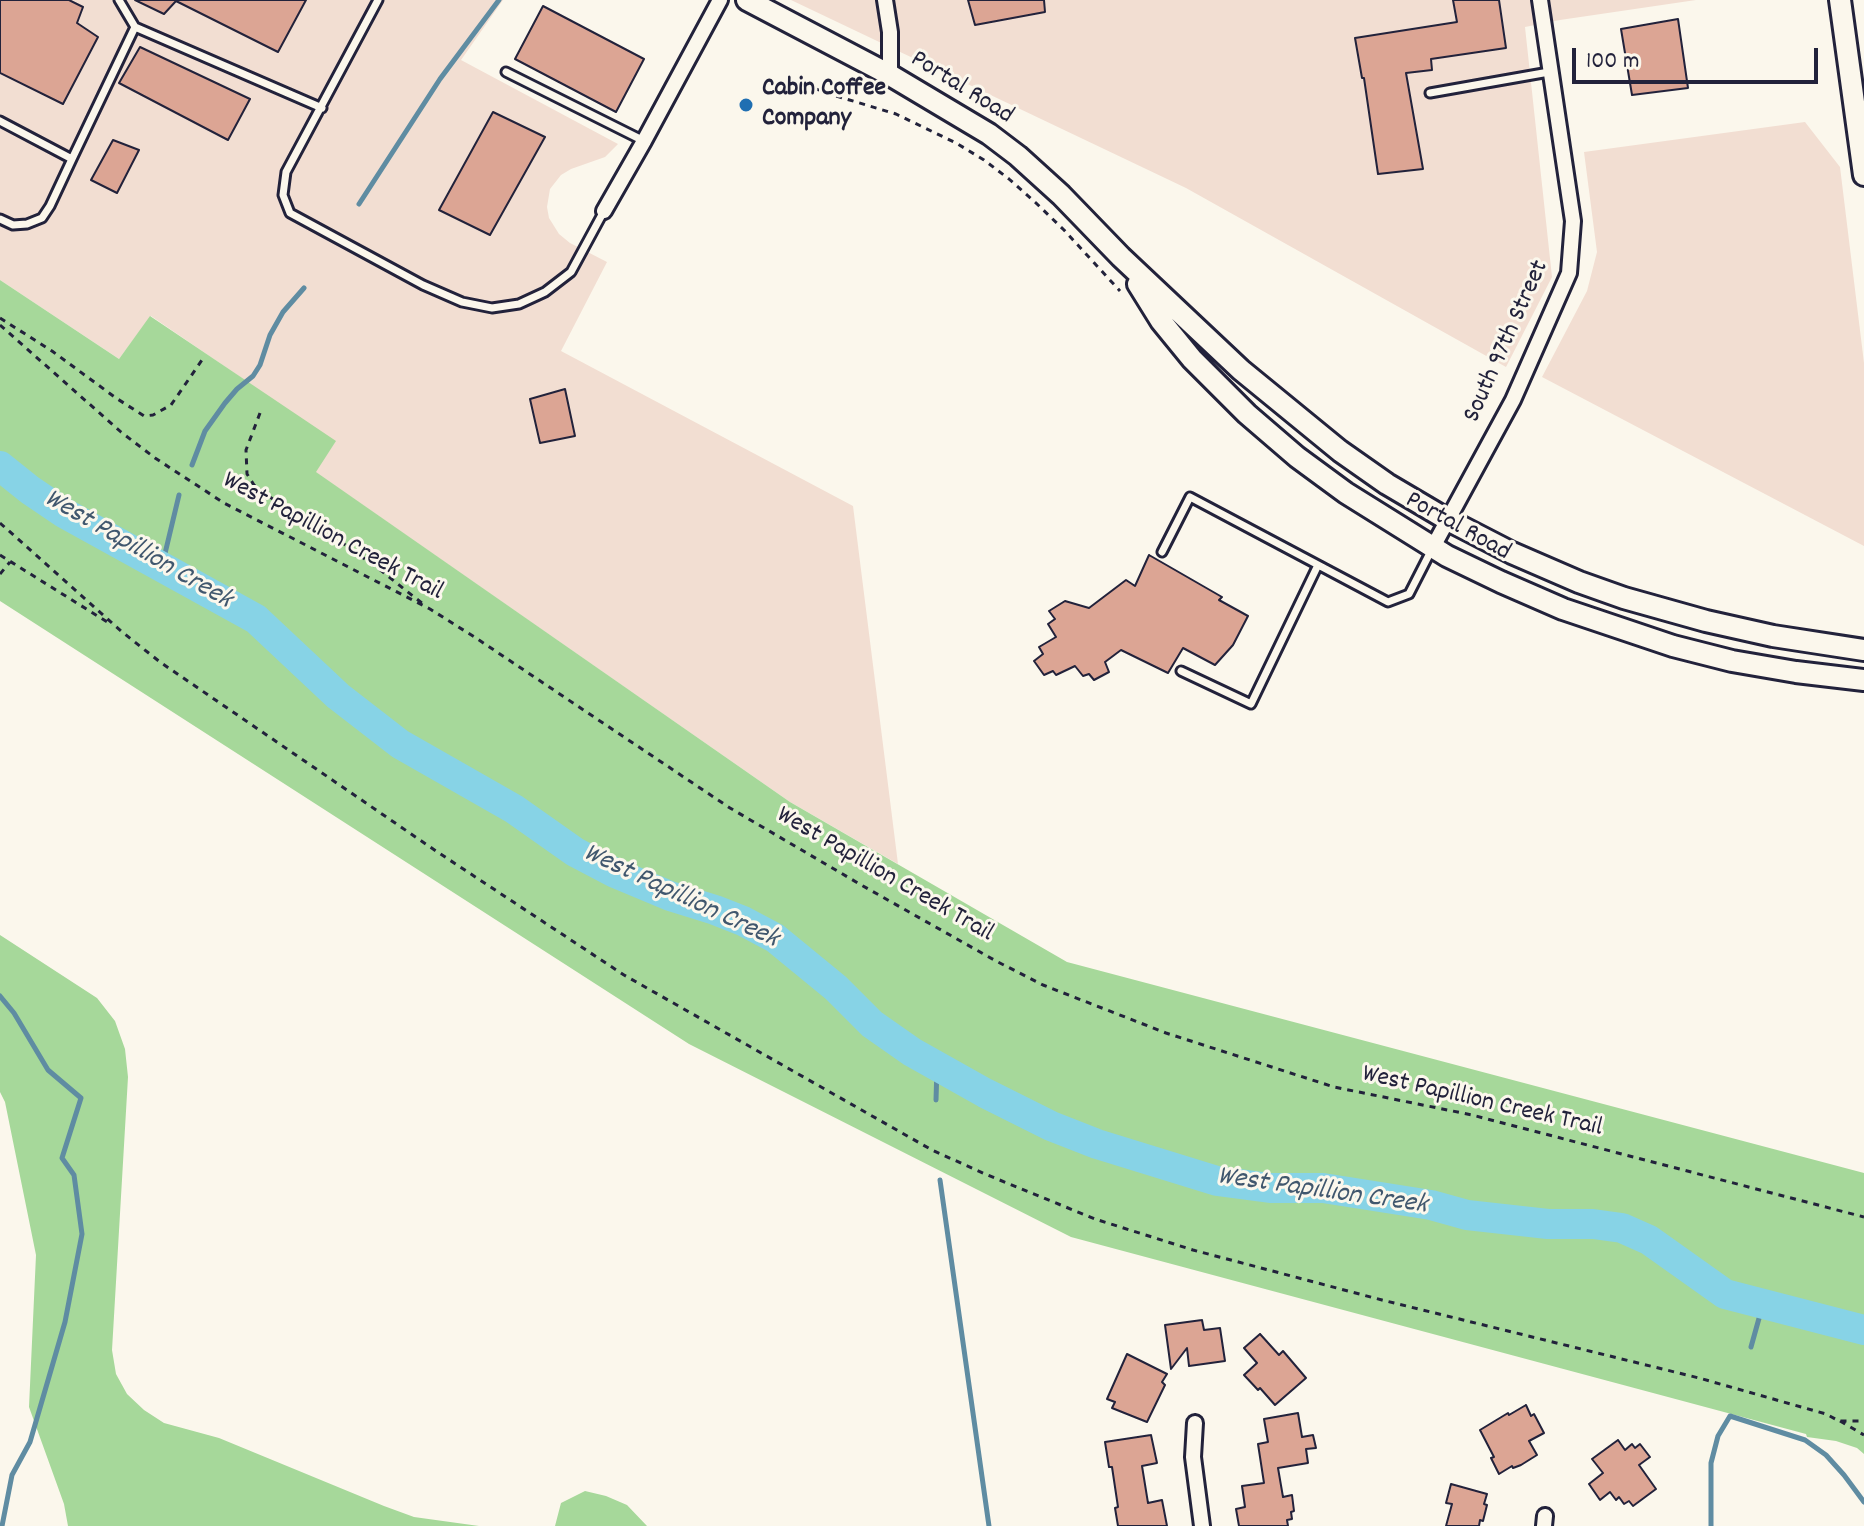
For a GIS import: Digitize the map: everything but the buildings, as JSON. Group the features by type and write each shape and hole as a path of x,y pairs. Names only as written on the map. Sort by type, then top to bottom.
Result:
{"main road":[{"name":"Portal Road","path":"747,0 890,75 989,134 1061,195 1121,257 1241,370 1340,451 1387,484 1448,520 1512,553 1624,598 1760,633 1864,650"},
{"path":"1840,0 1858,80 1864,175"},
{"name":"Portal Road","path":"1121,257 1161,321 1192,359 1247,414 1297,457 1346,493 1433,547 1563,609 1673,646 1732,661 1864,680"}],"street":[{"path":"604,211 720,0"},
{"path":"885,0 890,32 890,75"},
{"name":"South 97th Street","path":"1433,547 1513,400 1569,273 1573,221 1540,0"},
{"path":"1195,1423 1193,1457 1202,1526"}],"lane":[{"path":"119,0 135,27 322,108"},
{"path":"378,0 286,172 283,195 290,213 423,285 462,302 492,308 519,304 545,292 571,272 604,211"},
{"path":"0,219 13,225 42,218 135,27"},
{"path":"506,72 644,141"},
{"path":"1430,93 1549,72"},
{"path":"0,121 72,159"},
{"path":"1162,552 1190,497 1388,602 1409,594 1433,547"},
{"path":"1181,671 1251,704 1318,565"}],"path":[{"path":"791,80 896,114 984,160 1036,203 1122,293"},
{"path":"0,318 144,416 153,415 171,405 202,360"},
{"name":"West Papillion Creek Trail","path":"0,325 155,458 224,503 430,609 730,808 863,886 1043,985 1166,1033 1334,1087 1472,1115 1864,1217"},
{"path":"260,413 246,450 247,474 254,485 334,537 430,609"},
{"path":"0,523 121,631 276,743 624,975 918,1142 985,1174 1095,1219 1193,1250 1699,1378 1826,1414 1864,1435"},
{"path":"0,555 121,631"},
{"path":"0,574 10,562"},
{"path":"1839,1421 1864,1421"}],"shaded area":[{"path":"0,0 503,0 461,60 618,144 605,157 561,175 550,189 549,218 559,234 607,262 561,351 853,506 898,864 790,802 315,472 335,442 151,316 119,359 0,280"},
{"path":"791,0 1696,0 1525,27 1552,277 1506,367 1186,188"},
{"path":"1805,122 1840,167 1864,363 1864,546 1542,377 1587,291 1597,252 1584,152"}],"green space":[{"path":"0,280 119,359 150,316 336,441 316,472 790,802 1067,962 1864,1173 1864,1454 1857,1448 1836,1441 1807,1437 1806,1434 1071,1237 689,1044 0,601"},
{"path":"0,935 97,998 115,1021 125,1049 128,1077 112,1350 116,1374 127,1394 164,1423 219,1438 384,1506 414,1517 479,1526 68,1526 64,1504 29,1407 36,1255 5,1102 0,1092"},
{"path":"585,1491 627,1505 647,1526 555,1526 561,1503"}],"waterway":[{"path":"359,204 440,79 499,0"},
{"path":"192,465 205,431 237,389 253,376 283,312 304,288"},
{"name":"West Papillion Creek","path":"0,466 64,513 256,619 338,696 400,744 514,809 575,852 615,873 743,921 775,938 836,988 872,1024 912,1052 1051,1126 1097,1144 1217,1181 1270,1188 1323,1188 1431,1205 1467,1215 1622,1228 1649,1240 1725,1294 1864,1330"},
{"path":"162,566 179,495"},
{"path":"0,996 14,1013 48,1070 81,1098 62,1158 74,1175 82,1234 65,1322 30,1442 12,1475 2,1526"},
{"path":"936,1100 937,1067"},
{"path":"940,1180 989,1526"},
{"path":"1751,1347 1763,1304"},
{"path":"1711,1526 1711,1463 1718,1436 1730,1416 1805,1440 1826,1455 1864,1502"}],"place":[{"name":"Cabin Coffee Company","path":"746,105"}]}
